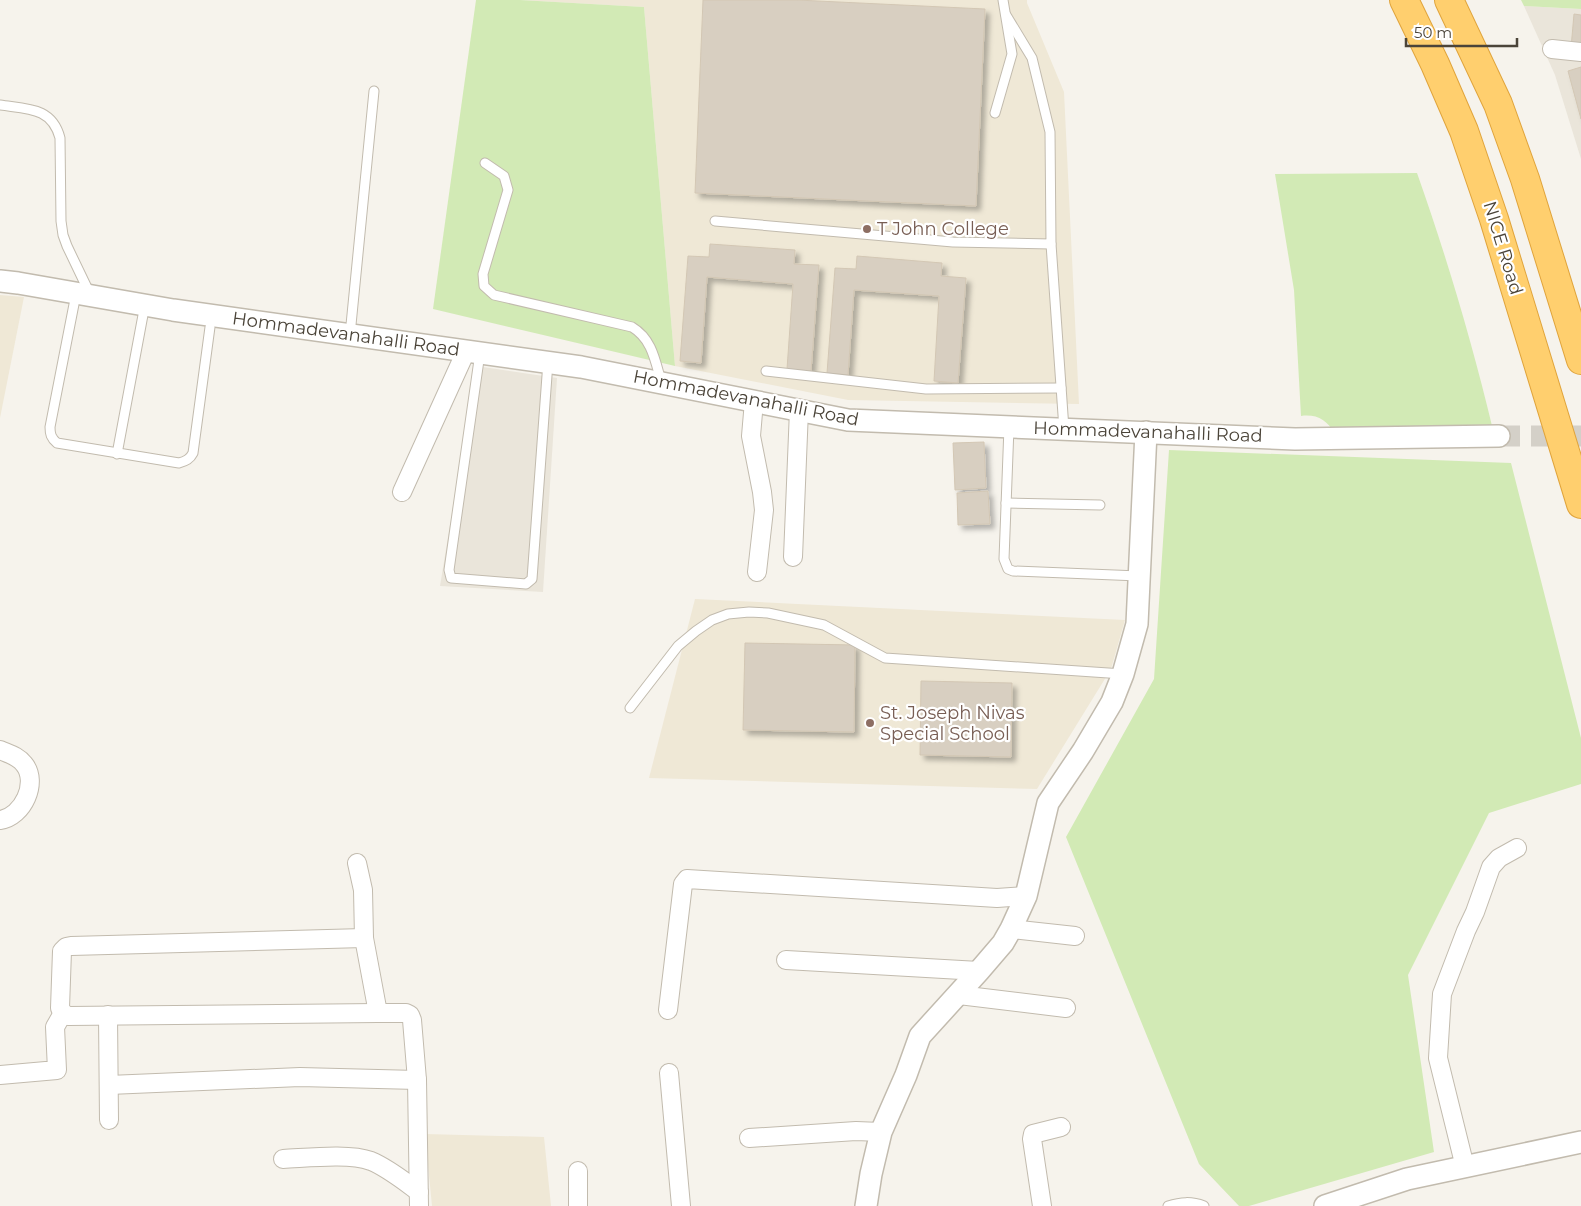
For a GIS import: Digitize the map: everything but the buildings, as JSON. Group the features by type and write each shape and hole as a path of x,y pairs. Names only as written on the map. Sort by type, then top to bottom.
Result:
{"highway":[{"name":"NICE Road","path":"1404,0 1435,64 1467,140 1494,219 1581,504"},
{"path":"1449,0 1498,104 1522,170 1581,360"}],"street":[{"path":"1552,49 1581,52"},
{"name":"Hommadevanahalli Road","path":"0,281 18,282 172,310 548,362 848,420 1295,439 1498,436"},
{"path":"402,492 473,352"},
{"path":"754,401 751,436 764,510 758,572"},
{"path":"793,557 799,410"},
{"path":"866,1206 881,1132 906,1075 920,1036 959,995 1003,943 1026,896 1048,803 1083,751 1112,702 1123,674 1137,624 1146,432"},
{"path":"0,750 18,758 26,765 29,776 29,790 22,807 9,819 0,820"},
{"path":"1465,1167 1438,1058 1442,994 1491,867 1499,858 1517,848"},
{"path":"357,863 363,890 364,938 378,1012"},
{"path":"668,1010 683,884 687,879 997,898 1026,896"},
{"path":"1011,928 1075,936"},
{"path":"364,938 66,947 62,951 60,1008 68,1016 378,1012 406,1013 410,1015 417,1080 419,1199"},
{"path":"786,960 980,971"},
{"path":"959,995 1066,1008"},
{"path":"0,1075 57,1070 55,1027 63,1013"},
{"path":"108,1016 109,1120"},
{"path":"669,1073 681,1206"},
{"path":"109,1085 300,1077 417,1080"},
{"path":"1042,1206 1032,1139 1034,1134 1038,1132 1061,1128"},
{"path":"749,1138 856,1131 881,1132"},
{"path":"1325,1206 1407,1179 1581,1142"},
{"path":"282,1159 354,1157 368,1160 380,1165 419,1199"},
{"path":"578,1171 578,1206"}],"lane":[{"path":"995,113 1012,54 1004,0"},
{"path":"1006,15 1032,58 1050,132 1051,244 1064,429"},
{"path":"350,335 374,91"},
{"path":"0,105 43,113 52,119 58,129 60,138 61,222 63,235 84,294 50,434 52,439 57,443 179,463 190,458 193,453 210,327"},
{"path":"484,163 504,176 508,190 483,274 484,286 494,295 632,327 640,331 652,350 662,383"},
{"path":"715,221 953,242 1051,244"},
{"path":"117,454 143,315"},
{"path":"473,352 449,570 451,578 526,584 532,579 548,362"},
{"path":"766,371 926,388 1061,388"},
{"path":"1009,426 1004,559 1008,569 1013,571 1139,576"},
{"path":"1006,503 1100,505"},
{"path":"630,708 678,646 696,631 712,620 728,614 749,612 768,613 824,625 885,658 1123,674"},
{"path":"1168,1206 1185,1202 1204,1206"}],"shaded area":[{"name":"T John College","path":"520,0 1027,0 1064,92 1079,404 848,400 675,366 644,7"},
{"path":"1524,6 1581,9 1581,159 1555,75"},
{"path":"0,295 24,297 0,418"},
{"path":"476,366 557,378 543,592 440,586"},
{"name":"St. Joseph Nivas Special School","path":"695,599 1125,620 1111,669 1037,789 649,778"},
{"path":"425,1134 544,1137 551,1206 432,1206"}],"green space":[{"path":"476,0 520,0 644,7 675,366 433,309"},
{"path":"1521,0 1581,0 1581,9 1524,6"},
{"path":"1417,173 1458,300 1493,430 1334,433 1325,421 1317,417 1301,416 1294,290 1275,174"},
{"path":"1169,450 1511,463 1581,738 1581,784 1489,813 1408,975 1434,1152 1249,1206 1239,1206 1199,1164 1066,837 1154,679"}],"tunnel":[{"path":"1499,436 1581,436"}],"place":[{"name":"T John College","path":"867,229"},
{"name":"St. Joseph Nivas Special School","path":"870,723"}]}
